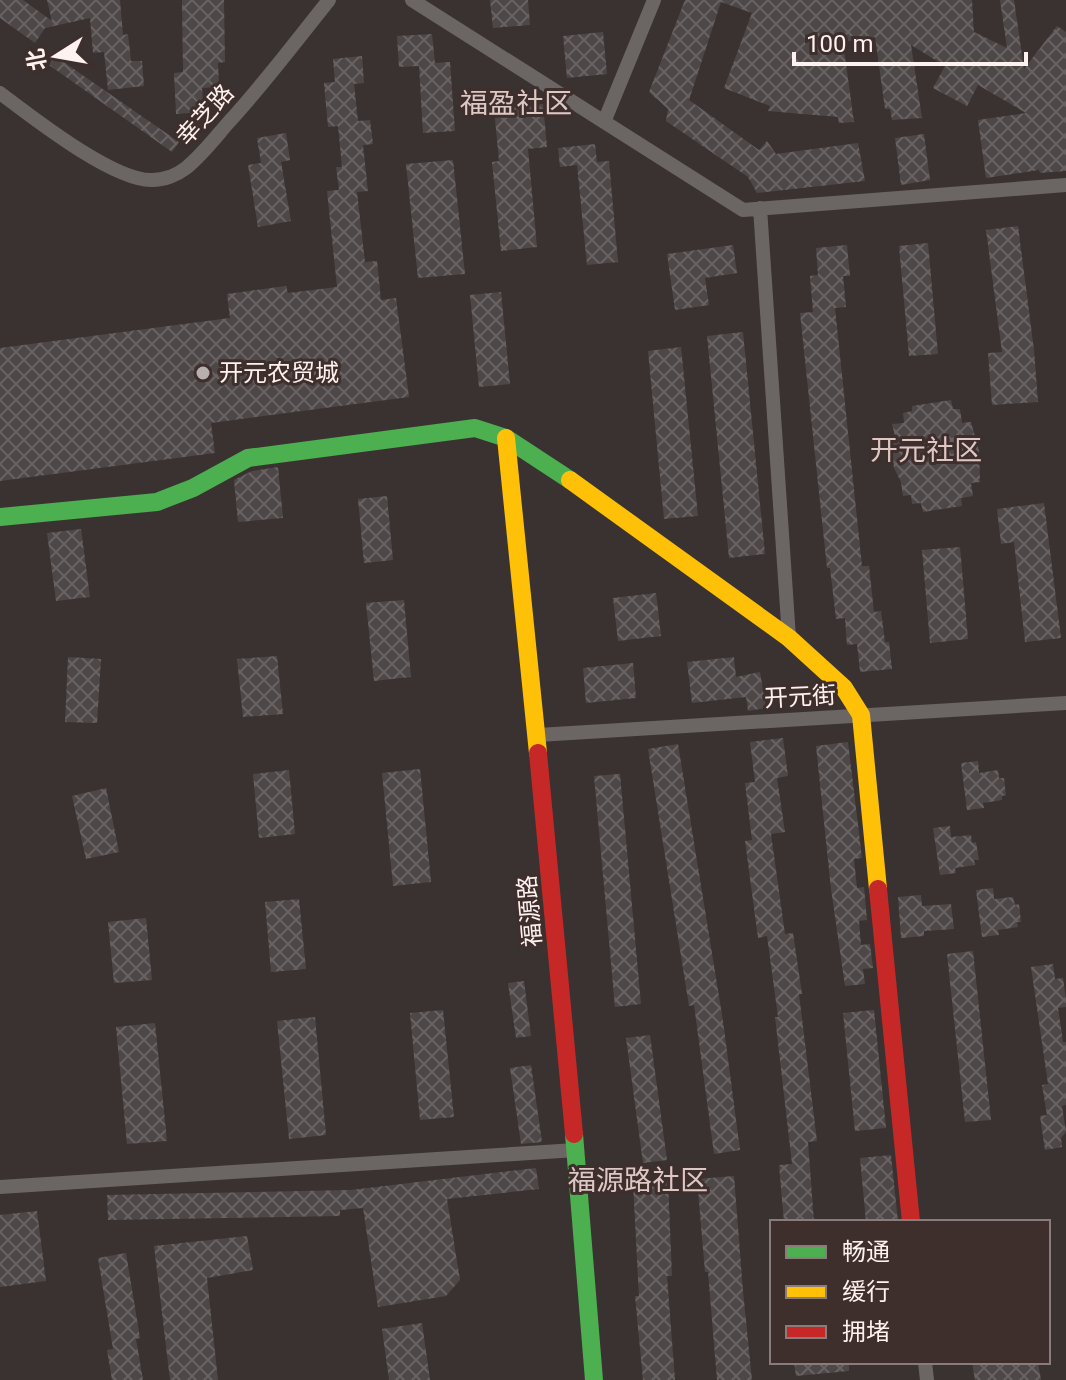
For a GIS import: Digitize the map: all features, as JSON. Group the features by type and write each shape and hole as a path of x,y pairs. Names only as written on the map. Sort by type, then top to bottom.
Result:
{"street":[{"name":"幸芝路","path":"0,93 57,136 122,173 152,180 168,177 186,168 247,103 329,0"},
{"path":"412,0 743,210 1066,185"},
{"path":"604,122 654,0"},
{"path":"760,208 789,638"},
{"path":"0,517 157,502 193,488 248,458 475,428 506,438 544,461 789,638 844,688 861,715 911,1220"},
{"name":"福源路","path":"506,438 538,735 594,1380"},
{"name":"开元街","path":"538,735 1066,703"},
{"path":"0,1187 576,1150"}],"building":[{"path":"0,0 23,0 52,21 47,0 120,0 123,35 128,34 131,61 142,61 144,86 108,90 104,52 93,53 90,18 45,28 35,43 0,18"},
{"path":"182,0 224,0 225,62 218,63 219,87 202,88 204,112 176,114 174,73 183,72"},
{"path":"490,0 528,0 530,25 493,28"},
{"path":"685,0 972,0 974,32 1007,48 1000,0 1014,0 1024,69 1057,26 1066,32 1066,171 1040,173 1039,170 986,178 978,120 1026,113 978,85 967,106 933,88 945,66 911,45 922,118 892,120 890,109 885,109 875,37 843,42 854,122 839,123 838,117 768,111 770,106 724,88 752,13 721,2 689,100 759,150 767,141 776,154 858,143 865,181 757,193 748,177 666,121 668,109 649,92"},
{"path":"603,32 607,74 567,78 563,36"},
{"path":"432,34 435,63 450,62 455,131 423,133 419,66 399,67 397,36"},
{"path":"55,56 179,142 172,152 49,65"},
{"name":"开元农贸城","path":"362,56 364,83 354,84 358,121 370,120 373,144 363,145 368,191 357,192 365,262 377,261 381,300 396,298 409,397 211,423 215,453 0,481 0,348 230,318 227,294 286,286 288,293 337,287 327,191 339,190 336,167 342,167 338,126 328,127 324,83 335,82 333,59"},
{"path":"543,104 547,147 528,149 537,247 501,251 492,162 499,161 494,109"},
{"path":"286,133 290,160 281,162 291,221 258,227 248,165 261,163 257,138"},
{"path":"924,134 930,180 901,185 895,138"},
{"path":"595,144 597,162 609,161 618,262 587,265 577,165 560,167 558,148"},
{"path":"453,160 465,274 418,278 406,164"},
{"path":"1018,226 1038,402 992,405 988,353 1002,352 986,230"},
{"path":"928,243 938,354 909,356 899,246"},
{"path":"733,245 737,273 705,278 709,305 675,310 667,254"},
{"path":"847,245 850,276 843,276 846,307 835,308 862,566 869,566 874,612 881,611 892,669 860,672 857,644 847,645 845,618 836,619 830,568 827,568 800,313 813,312 810,276 818,275 816,248"},
{"path":"501,292 510,384 479,387 470,295"},
{"path":"743,332 765,554 729,558 707,336"},
{"path":"681,347 698,516 664,519 648,351"},
{"path":"951,400 953,409 960,409 962,423 971,422 979,451 980,482 971,483 973,496 961,498 962,506 923,512 921,503 912,504 911,495 903,496 894,468 892,453 895,436 892,424 904,423 903,413 912,411 912,406"},
{"path":"278,467 283,518 238,522 234,480 252,471"},
{"path":"387,496 393,560 364,563 358,499"},
{"path":"1044,503 1061,638 1025,642 1014,542 1001,544 997,509"},
{"path":"81,529 90,597 56,601 47,533"},
{"path":"960,547 968,639 930,643 922,550"},
{"path":"656,593 661,636 618,641 613,598"},
{"path":"404,600 411,677 374,681 366,603"},
{"path":"277,656 283,714 243,717 237,659"},
{"path":"68,657 101,659 97,723 65,722"},
{"path":"734,657 736,677 760,672 766,708 748,711 746,697 692,703 687,662"},
{"path":"633,663 636,698 586,703 583,668"},
{"path":"783,738 788,776 777,778 785,832 771,834 785,934 793,933 802,994 799,994 817,1141 808,1142 814,1220 784,1220 779,1165 792,1164 767,936 758,938 745,841 752,840 745,783 755,782 750,742"},
{"path":"848,742 862,858 854,859 857,888 864,887 867,920 859,921 861,945 870,944 873,968 863,969 865,984 845,986 816,746"},
{"path":"678,744 723,1021 740,1150 714,1154 694,1005 689,1006 648,749"},
{"path":"978,761 979,773 998,770 999,778 1004,778 1006,795 1002,796 1002,800 983,803 984,808 967,810 961,763"},
{"path":"420,769 431,882 393,886 382,773"},
{"path":"289,770 295,834 259,838 253,774"},
{"path":"620,774 641,1004 615,1007 594,776"},
{"path":"106,788 119,852 86,859 72,796"},
{"path":"950,826 951,837 971,835 972,843 976,842 979,860 974,860 975,865 955,868 956,873 940,875 933,828"},
{"path":"993,888 994,899 1013,897 1015,905 1019,904 1021,922 1017,922 1018,927 998,930 999,935 982,937 976,890"},
{"path":"921,895 922,906 951,904 954,929 924,931 924,936 901,938 898,897"},
{"path":"299,899 306,969 271,972 265,902"},
{"path":"146,918 152,980 114,983 108,922"},
{"path":"973,951 991,1120 965,1122 947,954"},
{"path":"1053,964 1055,979 1063,978 1066,999 1066,1007 1058,1008 1063,1042 1066,1042 1066,1105 1062,1106 1066,1132 1061,1138 1062,1147 1045,1150 1040,1116 1047,1115 1042,1085 1048,1084 1031,967"},
{"path":"524,981 531,1036 516,1038 508,983"},
{"path":"443,1010 454,1117 420,1120 410,1013"},
{"path":"874,1010 886,1128 855,1131 843,1013"},
{"path":"315,1017 326,1135 289,1139 277,1021"},
{"path":"155,1023 167,1141 127,1144 116,1027"},
{"path":"650,1035 667,1160 643,1163 626,1038"},
{"path":"531,1065 542,1142 521,1144 510,1068"},
{"path":"891,1155 898,1220 866,1220 860,1158"},
{"path":"536,1168 539,1189 447,1199 460,1280 446,1296 378,1307 363,1208 340,1210 340,1216 108,1220 107,1195 351,1190"},
{"path":"734,1176 752,1380 717,1380 708,1272 705,1272 697,1179"},
{"path":"668,1181 672,1276 667,1276 675,1380 643,1380 635,1296 639,1296 633,1184"},
{"path":"37,1211 46,1281 0,1287 0,1215"},
{"path":"247,1236 253,1270 207,1278 218,1380 170,1380 154,1246"},
{"path":"126,1253 140,1338 136,1339 143,1380 112,1380 107,1350 113,1349 98,1258"},
{"path":"422,1323 430,1380 389,1380 382,1329"},
{"path":"794,1364 849,1364 849,1371 796,1376"},
{"path":"972,1364 1038,1364 1041,1380 975,1380"}],"traffic: fast":[{"path":"0,517 157,502 193,488 248,458 475,428 506,438 570,480"},
{"path":"574,1134 594,1380"}],"traffic: slow":[{"path":"506,438 538,753"},
{"path":"570,480 789,638 844,688 861,715 878,889"}],"traffic: jam":[{"path":"538,753 574,1134"},
{"path":"878,889 911,1220"}],"place":[{"name":"开元农贸城","path":"203,373"}],"district":[{"name":"福盈社区","path":"516,103"},
{"name":"开元社区","path":"926,450"},
{"name":"福源路社区","path":"638,1180"}]}
